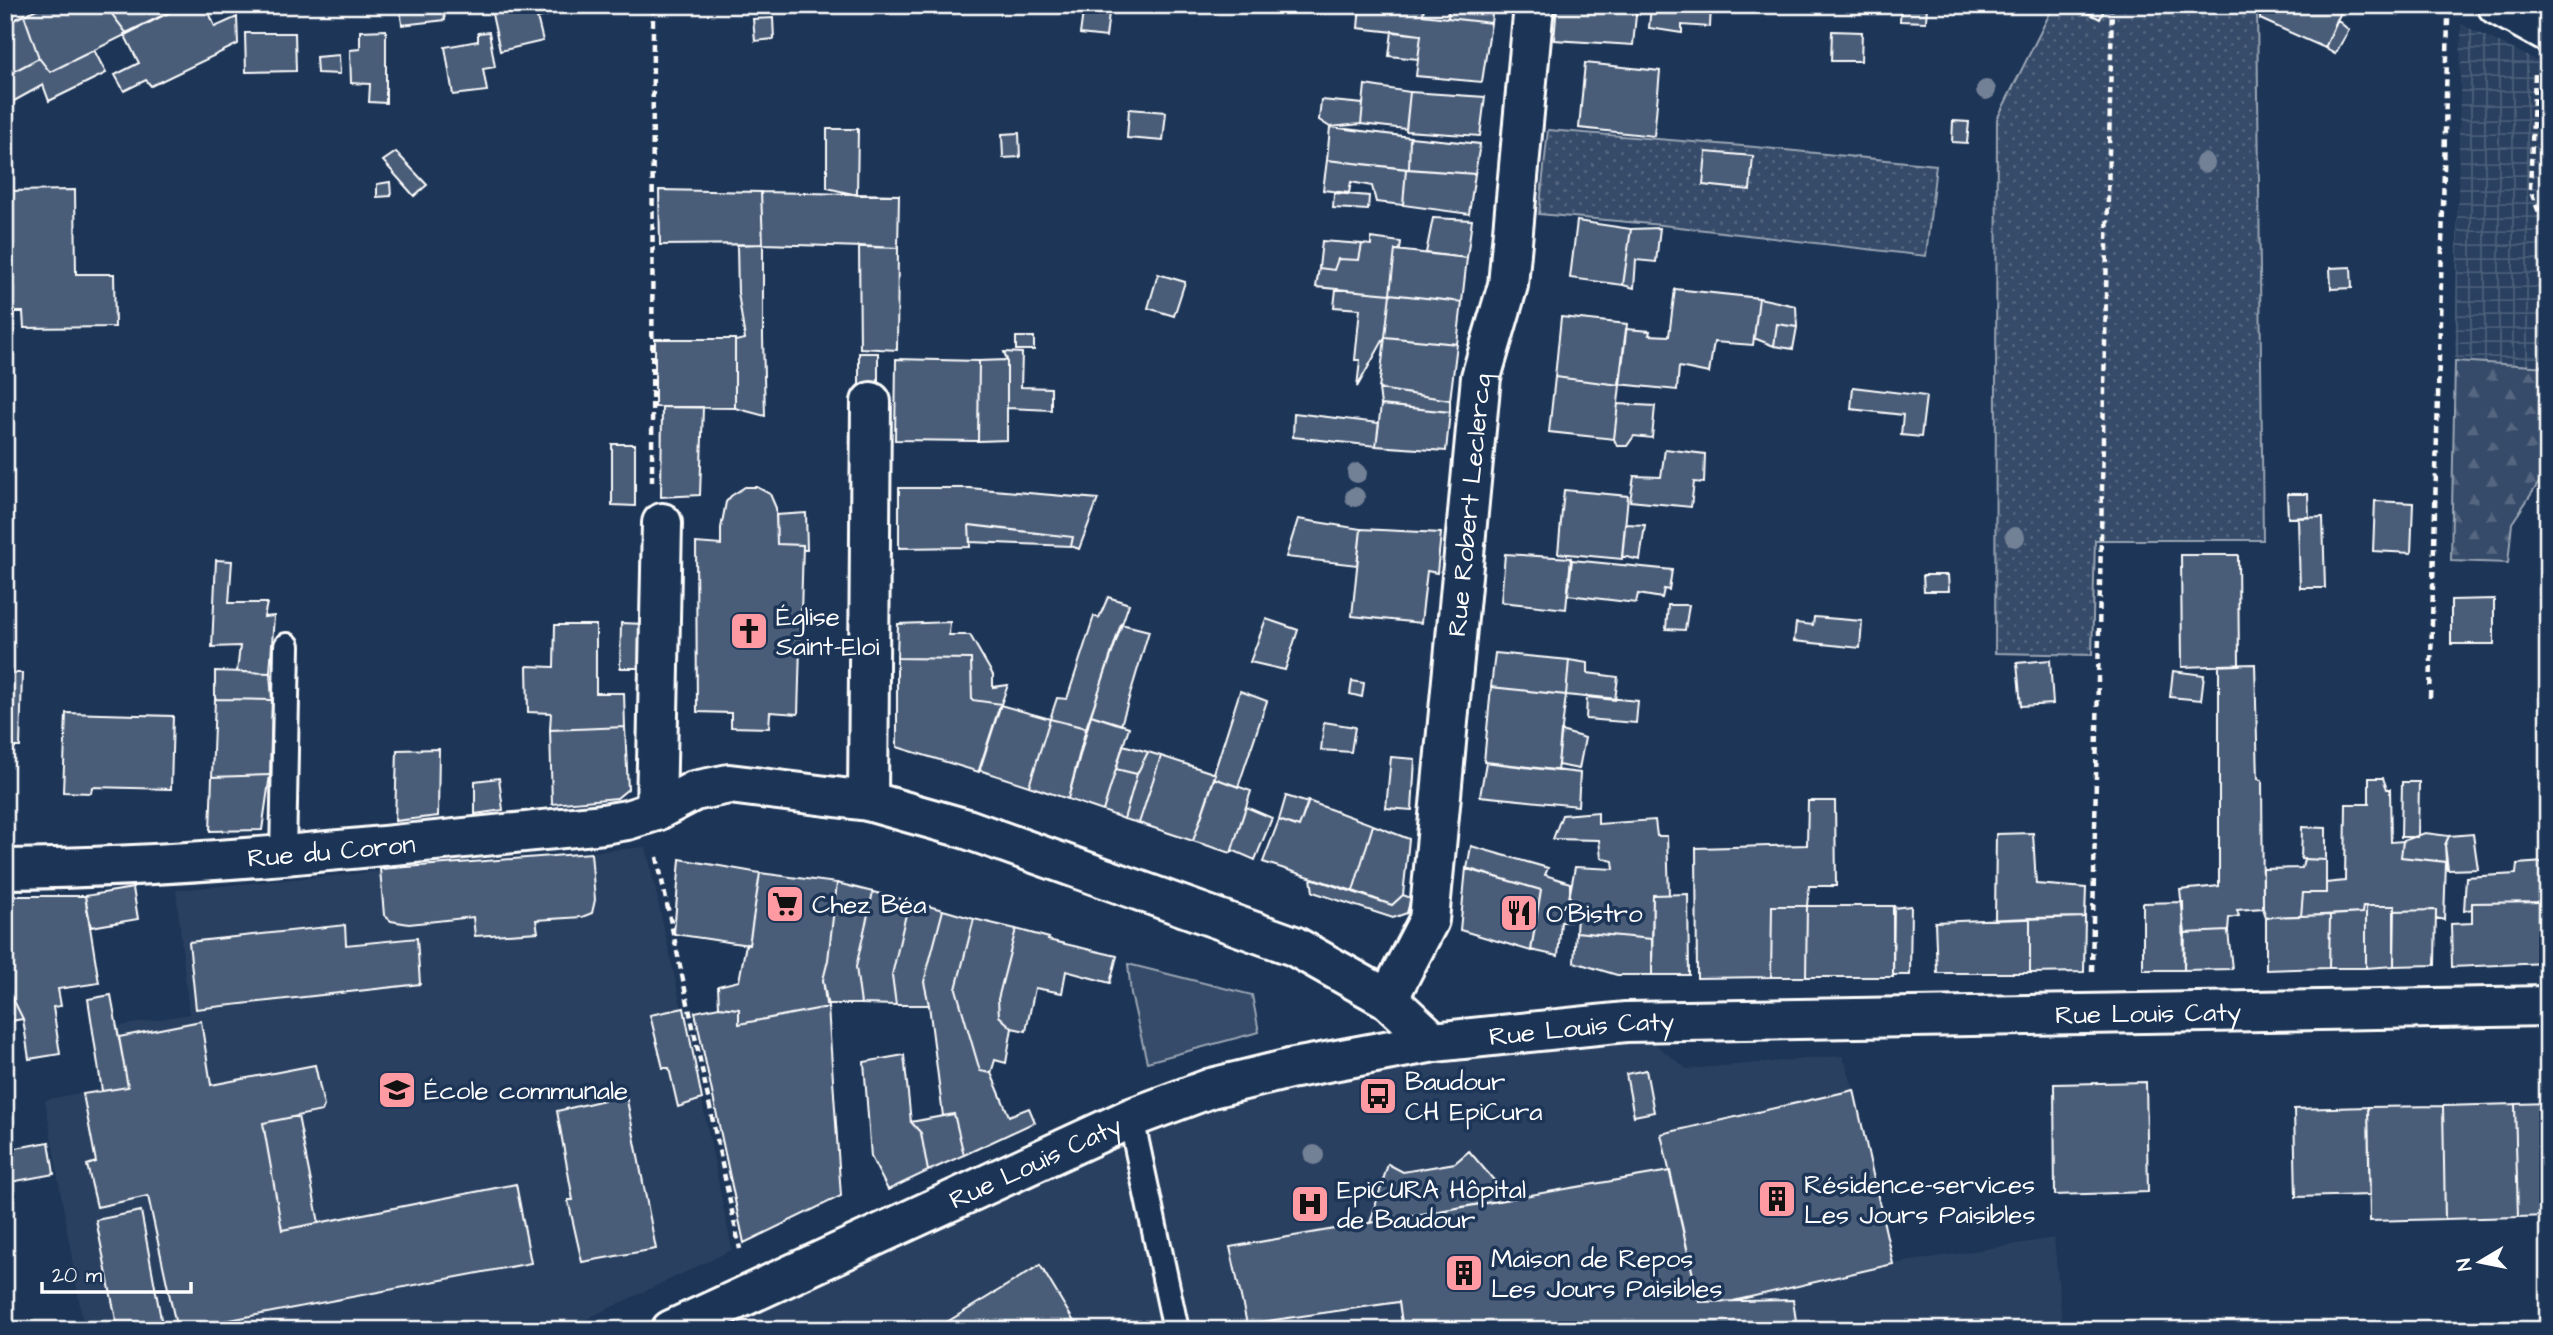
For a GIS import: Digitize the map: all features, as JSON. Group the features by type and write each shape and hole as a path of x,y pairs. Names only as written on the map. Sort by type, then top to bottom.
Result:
{"street":[{"name":"Rue Robert Leclercq","path":"1388,999 1429,920 1481,377 1508,285 1534,5"},
{"path":"2497,5 2542,30"},
{"path":"868,801 872,402"},
{"path":"656,811 662,523"},
{"name":"Rue du Coron","path":"5,869 100,868 283,856 603,824 656,811 694,791 729,784 868,801 967,829 1294,946 1388,999 1434,1042"},
{"name":"Rue Louis Caty","path":"671,1330 1131,1118 1211,1088 1289,1069 1434,1042 1626,1021 2548,1006"}],"lane":[{"path":"283,856 287,646"},
{"path":"1131,1118 1176,1330"}],"path":[{"path":"653,5 652,501 662,523"},
{"path":"2091,1014 2112,5"},
{"path":"2430,698 2448,19 2452,5"},
{"path":"2542,30 2530,190 2538,211 2548,223"},
{"path":"656,811 657,862 749,1294"}],"shaded area":[{"path":"2461,24 2548,66 2548,367 2455,361"},
{"name":"École communale","path":"646,847 732,1250 563,1330 84,1330 45,1100 120,1085 109,1028 189,1014 176,890"},
{"name":"EpiCURA Hôpital de Baudour","path":"1626,1022 1687,1069 1843,1056 1854,1090 1662,1134 1699,1302 1733,1301 1893,1264 2054,1238 2063,1330 671,1330 1131,1118"}],"green space":[{"path":"2054,5 2257,5 2263,540 2095,540 2092,655 1995,653 1997,119"},
{"path":"1548,130 1936,165 1926,256 1662,225 1539,214"},
{"path":"2455,361 2548,367 2548,469 2512,523 2508,563 2451,561"},
{"path":"1128,964 1252,995 1259,1032 1147,1062 1131,994"}],"building":[{"path":"45,5 105,5 127,34 50,72 39,58 24,15"},
{"path":"105,5 184,5 127,34"},
{"path":"184,5 206,5 215,27 237,17 238,44 151,86 146,80 124,91 115,75 139,63 124,34"},
{"path":"400,5 443,5 445,20 402,25"},
{"path":"490,5 534,5 543,41 500,51"},
{"path":"534,5 592,5 537,18"},
{"path":"1084,5 1110,5 1106,37 1080,34"},
{"path":"1360,5 1424,6 1423,15 1491,23 1482,82 1416,76 1421,35 1358,28"},
{"path":"1449,5 1493,5 1491,23 1448,18"},
{"path":"1557,5 1637,5 1633,45 1554,40"},
{"path":"1651,5 1711,5 1710,27 1682,25 1682,33 1649,28"},
{"path":"1901,5 1927,5 1926,22 1900,21"},
{"path":"2073,5 2106,5 2100,19"},
{"path":"2260,5 2344,5 2325,48 2260,19"},
{"path":"24,15 39,58 5,76 5,24"},
{"path":"773,18 774,39 755,41 753,19"},
{"path":"2337,20 2349,30 2335,54 2325,48"},
{"path":"386,30 386,103 369,102 370,84 351,83 350,50 360,49 360,31"},
{"path":"1392,31 1421,35 1418,59 1389,56"},
{"path":"1832,31 1862,32 1861,61 1831,61"},
{"path":"489,32 495,67 483,69 487,91 453,95 445,47 478,41 478,33"},
{"path":"245,33 295,33 296,71 246,72"},
{"path":"94,50 106,73 49,101 43,85 5,106 5,76 39,58 50,72"},
{"path":"339,55 340,74 317,73 316,57"},
{"path":"1585,63 1660,71 1654,136 1579,128"},
{"path":"1365,85 1410,92 1406,129 1361,124"},
{"path":"1410,92 1485,97 1480,136 1406,131"},
{"path":"1321,100 1363,104 1361,124 1330,127 1319,120"},
{"path":"1129,109 1166,112 1163,141 1127,138"},
{"path":"1953,121 1969,122 1967,143 1952,142"},
{"path":"1330,127 1410,137 1409,169 1327,160"},
{"path":"827,129 858,129 857,195 827,188"},
{"path":"1019,133 1020,157 1003,158 1002,134"},
{"path":"1410,137 1480,144 1475,174 1409,169"},
{"path":"396,152 427,185 414,196 383,161"},
{"path":"1706,152 1753,156 1750,190 1703,185"},
{"path":"1327,160 1406,169 1403,205 1376,202 1372,186 1351,182 1349,193 1323,190"},
{"path":"1406,169 1475,174 1469,214 1403,205"},
{"path":"390,182 391,196 377,197 377,184"},
{"path":"75,190 76,274 114,274 115,327 24,328 23,312 5,312 5,191"},
{"path":"659,190 761,192 763,244 660,245"},
{"path":"761,192 899,195 898,248 763,244"},
{"path":"1334,193 1369,196 1368,210 1333,208"},
{"path":"1433,218 1472,220 1467,258 1426,253"},
{"path":"1577,221 1631,229 1623,285 1570,278"},
{"path":"1660,228 1656,262 1636,260 1634,288 1623,285 1631,229"},
{"path":"1371,238 1401,242 1400,250 1395,250 1390,294 1316,287 1319,268 1334,270 1338,259 1359,260 1362,244 1371,245"},
{"path":"1322,241 1362,244 1359,260 1338,259 1334,270 1319,268"},
{"path":"763,244 765,416 735,408 735,341 745,339 738,293 737,245"},
{"path":"859,246 898,248 897,350 860,348"},
{"path":"1395,250 1467,258 1462,302 1390,294"},
{"path":"2351,267 2352,288 2331,289 2330,268"},
{"path":"1158,274 1185,282 1174,316 1148,308"},
{"path":"1336,289 1390,294 1385,337 1357,387 1360,360 1355,360 1360,309 1334,307"},
{"path":"1675,289 1759,298 1753,345 1714,342 1709,373 1679,367 1677,390 1619,384 1626,329 1650,331 1649,335 1669,336"},
{"path":"1390,294 1462,302 1457,344 1385,337"},
{"path":"1759,298 1796,306 1797,327 1777,324 1774,346 1754,338"},
{"path":"1561,317 1627,324 1620,385 1555,377"},
{"path":"1777,324 1797,327 1793,349 1774,346"},
{"path":"1016,337 1034,337 1034,350 1016,350"},
{"path":"1385,337 1457,344 1450,400 1379,389"},
{"path":"655,339 735,339 735,408 655,407"},
{"path":"1004,352 1022,353 1021,387 1051,388 1051,410 1007,408 1007,360"},
{"path":"859,353 878,353 878,392 859,391"},
{"path":"896,359 979,361 978,441 895,440"},
{"path":"1007,360 1007,440 978,441 979,361"},
{"path":"1555,377 1620,385 1614,439 1549,432"},
{"path":"1853,387 1926,396 1921,437 1901,435 1903,415 1851,409"},
{"path":"1379,389 1450,400 1450,412 1381,405"},
{"path":"1618,404 1655,406 1652,438 1634,436 1627,446 1617,446 1614,439"},
{"path":"1381,405 1450,412 1446,451 1376,446"},
{"path":"662,407 703,407 700,495 661,497"},
{"path":"1294,413 1379,423 1376,446 1293,437"},
{"path":"612,444 635,444 635,506 612,505"},
{"path":"1665,449 1705,454 1704,483 1694,482 1691,507 1630,501 1634,476 1661,477"},
{"name":"Église Saint-Eloi","path":"745,487 757,487 770,494 776,508 777,544 803,545 798,714 770,712 769,728 731,727 731,713 697,712 696,543 721,545 726,502"},
{"path":"899,488 969,488 1098,499 1079,549 1071,546 1073,537 969,525 970,547 899,548"},
{"path":"1564,490 1628,496 1622,559 1558,553"},
{"path":"2287,494 2308,494 2309,517 2288,518"},
{"path":"2375,501 2413,503 2411,553 2373,551"},
{"path":"806,513 807,550 803,550 803,545 777,544 776,515"},
{"path":"2323,517 2325,588 2300,588 2298,518"},
{"path":"1298,519 1361,529 1357,565 1286,557"},
{"path":"1625,524 1645,525 1640,560 1622,556"},
{"path":"969,525 1073,537 1071,546 970,542"},
{"path":"1361,529 1441,533 1437,573 1427,571 1421,623 1352,616"},
{"path":"1505,554 1571,558 1566,609 1501,602"},
{"path":"2181,555 2238,555 2239,665 2182,667"},
{"path":"216,560 232,561 229,603 267,603 264,617 274,616 270,673 237,672 240,646 212,647"},
{"path":"1572,560 1672,570 1669,590 1664,589 1662,598 1638,594 1636,603 1568,595"},
{"path":"1923,575 1948,575 1949,591 1924,591"},
{"path":"1108,597 1129,604 1086,728 1050,719 1057,698 1067,699 1094,616 1099,618"},
{"path":"2494,599 2494,644 2451,644 2451,600"},
{"path":"1668,605 1689,605 1685,630 1666,629"},
{"path":"1814,617 1862,621 1860,648 1794,641 1796,623 1813,625"},
{"path":"1266,619 1298,630 1285,670 1250,662"},
{"path":"950,622 949,635 970,635 993,675 993,687 1008,685 1001,704 972,700 971,659 897,658 898,624"},
{"path":"621,623 645,624 643,668 620,668"},
{"path":"1121,624 1149,631 1121,725 1091,715"},
{"path":"555,625 596,625 596,693 624,693 625,727 550,730 551,713 528,712 527,666 554,667"},
{"path":"1495,653 1569,660 1566,695 1491,687"},
{"path":"897,658 971,659 972,700 1001,704 979,772 897,747"},
{"path":"1569,660 1588,663 1588,673 1618,677 1615,700 1566,695"},
{"path":"2050,660 2053,704 2021,706 2017,663"},
{"path":"2255,664 2258,779 2262,780 2263,908 2237,910 2239,916 2229,918 2228,931 2185,933 2180,890 2219,886 2219,665"},
{"path":"215,671 270,673 272,700 215,699"},
{"path":"2173,671 2204,675 2201,700 2170,697"},
{"path":"5,673 22,673 20,747 5,747"},
{"path":"1352,681 1364,683 1362,697 1350,694"},
{"path":"1491,687 1566,695 1557,771 1484,762"},
{"path":"1240,691 1267,701 1238,787 1214,778 1214,773"},
{"path":"1587,696 1638,701 1636,723 1586,719"},
{"path":"215,699 272,700 270,775 212,777"},
{"path":"1000,705 1050,719 1029,786 979,770"},
{"path":"66,713 173,716 171,789 92,787 91,793 63,792"},
{"path":"1091,715 1129,727 1103,811 1068,799"},
{"path":"1050,719 1086,728 1068,799 1029,786"},
{"path":"1324,722 1355,727 1351,752 1321,750"},
{"path":"625,727 628,789 617,798 552,804 550,730"},
{"path":"1561,731 1585,738 1579,769 1558,765"},
{"path":"1123,745 1148,752 1137,774 1116,769"},
{"path":"439,749 438,816 395,821 397,750"},
{"path":"1148,752 1161,756 1139,823 1124,819 1137,774"},
{"path":"1161,756 1216,774 1193,841 1139,823"},
{"path":"1391,757 1415,759 1412,810 1386,808"},
{"path":"1486,762 1580,773 1578,806 1480,796"},
{"path":"1116,769 1137,774 1124,819 1103,811"},
{"path":"270,775 262,830 210,831 212,777"},
{"path":"499,778 503,810 475,814 475,781"},
{"path":"1214,778 1251,791 1231,853 1193,841"},
{"path":"2369,778 2383,778 2387,789 2390,789 2391,842 2403,841 2401,857 2446,862 2444,920 2436,918 2436,910 2394,911 2395,906 2363,906 2362,913 2301,916 2303,893 2326,893 2326,883 2345,881 2346,804 2369,804"},
{"path":"2402,782 2419,782 2418,837 2401,837"},
{"path":"1286,796 1308,803 1299,827 1279,820"},
{"path":"1308,801 1373,825 1353,891 1263,862 1279,820 1299,827"},
{"path":"1808,801 1835,801 1836,886 1809,886 1807,906 1772,906 1771,977 1697,978 1696,848 1807,845"},
{"path":"1246,807 1272,818 1255,860 1232,850"},
{"path":"1598,812 1598,824 1655,820 1657,836 1667,836 1669,895 1653,895 1652,939 1576,932 1578,900 1569,898 1575,867 1614,869 1613,861 1601,858 1599,840 1553,839 1562,815"},
{"path":"1373,825 1409,839 1403,895 1392,905 1353,891"},
{"path":"2302,827 2326,828 2326,860 2301,859"},
{"path":"2033,833 2036,884 2086,888 2085,917 1995,920 1996,834"},
{"path":"2425,833 2449,836 2445,845 2446,862 2401,857 2403,841"},
{"path":"2473,834 2478,869 2448,870 2445,845 2449,836"},
{"path":"2548,836 2545,902 2472,903 2472,909 2464,911 2466,877 2516,874 2517,864 2544,862 2545,837"},
{"path":"1471,846 1548,868 1545,875 1570,883 1570,922 1561,922 1558,956 1531,950 1541,890 1467,869"},
{"path":"591,853 595,900 592,913 582,917 536,920 538,932 475,936 473,917 409,924 391,921 384,915 380,869"},
{"path":"680,859 760,873 749,945 674,934"},
{"path":"2304,859 2326,860 2326,893 2303,893 2301,916 2266,917 2263,908 2263,869 2302,868"},
{"path":"1466,868 1541,890 1531,951 1460,930"},
{"path":"760,873 837,883 823,980 828,1007 739,1024 739,1009 719,1007 718,986 739,981 746,944 749,945"},
{"path":"1311,878 1392,905 1403,895 1411,898 1407,913 1393,918 1313,892"},
{"path":"2544,881 2548,881 2548,963 2547,963"},
{"path":"837,883 873,892 856,967 861,1004 826,1004 823,980"},
{"path":"133,888 138,919 91,927 85,896"},
{"path":"873,892 909,901 892,975 896,1005 861,1004 856,967"},
{"path":"1688,894 1689,975 1652,975 1653,895"},
{"path":"5,896 85,896 99,983 58,989 61,1006 53,1007 60,1054 29,1059 23,1019 11,995 7,972"},
{"path":"909,901 943,910 924,982 929,1005 896,1005 892,975"},
{"path":"2183,902 2184,970 2143,970 2143,903"},
{"path":"2545,902 2547,963 2452,967 2451,924 2472,923 2472,903"},
{"path":"5,905 7,972 11,995 23,1019 5,1022"},
{"path":"1772,906 1807,906 1806,977 1771,977"},
{"path":"1807,906 1894,906 1893,977 1806,977"},
{"path":"1911,906 1910,975 1893,975 1893,908"},
{"path":"2363,906 2366,906 2366,968 2329,968 2330,915 2362,913"},
{"path":"2366,906 2395,906 2394,966 2366,968"},
{"path":"943,910 974,919 956,989 980,1071 991,1073 1009,1116 1029,1108 1035,1122 964,1155 954,1114 943,1116 924,982"},
{"path":"2436,910 2435,965 2394,966 2394,911"},
{"path":"2330,915 2329,968 2266,970 2266,917"},
{"path":"2085,917 2084,972 2030,973 2030,918"},
{"path":"2030,918 2030,973 1937,973 1935,922"},
{"path":"974,919 1016,929 998,999 999,1016 1012,1028 1006,1063 995,1060 991,1073 980,1071 956,989"},
{"path":"345,925 346,945 417,938 420,984 196,1009 189,942"},
{"path":"1016,929 1049,938 1048,940 1117,956 1110,983 1066,971 1062,993 1035,988 1026,1031 1012,1028 999,1016 998,999"},
{"path":"2228,931 2232,969 2184,970 2185,933"},
{"path":"1576,932 1652,939 1652,975 1617,975 1574,962"},
{"path":"111,995 128,1087 102,1091 88,999"},
{"path":"719,1007 739,1009 739,1024 828,1007 841,1196 744,1243 695,1012"},
{"path":"684,1008 702,1099 678,1107 669,1068 663,1068 650,1015"},
{"path":"201,1021 211,1085 315,1065 324,1106 322,1111 263,1123 282,1230 516,1184 531,1263 177,1330 148,1196 97,1207 87,1165 96,1162 83,1094 128,1087 119,1037"},
{"path":"904,1055 911,1122 921,1133 928,1171 888,1190 871,1157 864,1062"},
{"path":"1646,1070 1654,1112 1634,1116 1626,1074"},
{"path":"2146,1082 2148,1192 2055,1195 2054,1084"},
{"name":"Résidence-services Les Jours Paisibles","path":"1854,1090 1893,1264 1733,1301 1699,1302 1661,1134"},
{"path":"626,1095 656,1249 582,1262 568,1200 573,1200 557,1111"},
{"path":"2548,1103 2548,1216 2518,1217 2515,1104"},
{"path":"2515,1104 2518,1217 2445,1219 2443,1106"},
{"path":"2443,1106 2445,1219 2370,1221 2368,1107"},
{"path":"2368,1107 2370,1195 2296,1197 2294,1109"},
{"path":"954,1114 964,1155 928,1171 921,1133 911,1122"},
{"path":"298,1116 319,1223 282,1230 263,1123"},
{"path":"49,1142 54,1174 5,1183 5,1150"},
{"path":"1469,1151 1510,1199 1370,1223 1388,1164 1403,1172 1455,1163"},
{"name":"Maison de Repos Les Jours Paisibles","path":"1670,1171 1699,1302 1793,1300 1797,1328 1887,1324 1888,1330 1403,1330 1399,1302 1247,1324 1230,1247"},
{"path":"141,1211 163,1330 118,1330 96,1220"},
{"path":"1040,1265 1079,1330 934,1330"}],"place":[{"name":"Église Saint-Eloi","path":"749,631"},
{"name":"Chez Béa","path":"785,904"},
{"name":"O'Bistro","path":"1519,913"},
{"name":"École communale","path":"397,1090"},
{"name":"Baudour CH EpiCura","path":"1378,1096"},
{"name":"Résidence-services Les Jours Paisibles","path":"1777,1199"},
{"name":"EpiCURA Hôpital de Baudour","path":"1310,1204"},
{"name":"Maison de Repos Les Jours Paisibles","path":"1464,1273"}]}
